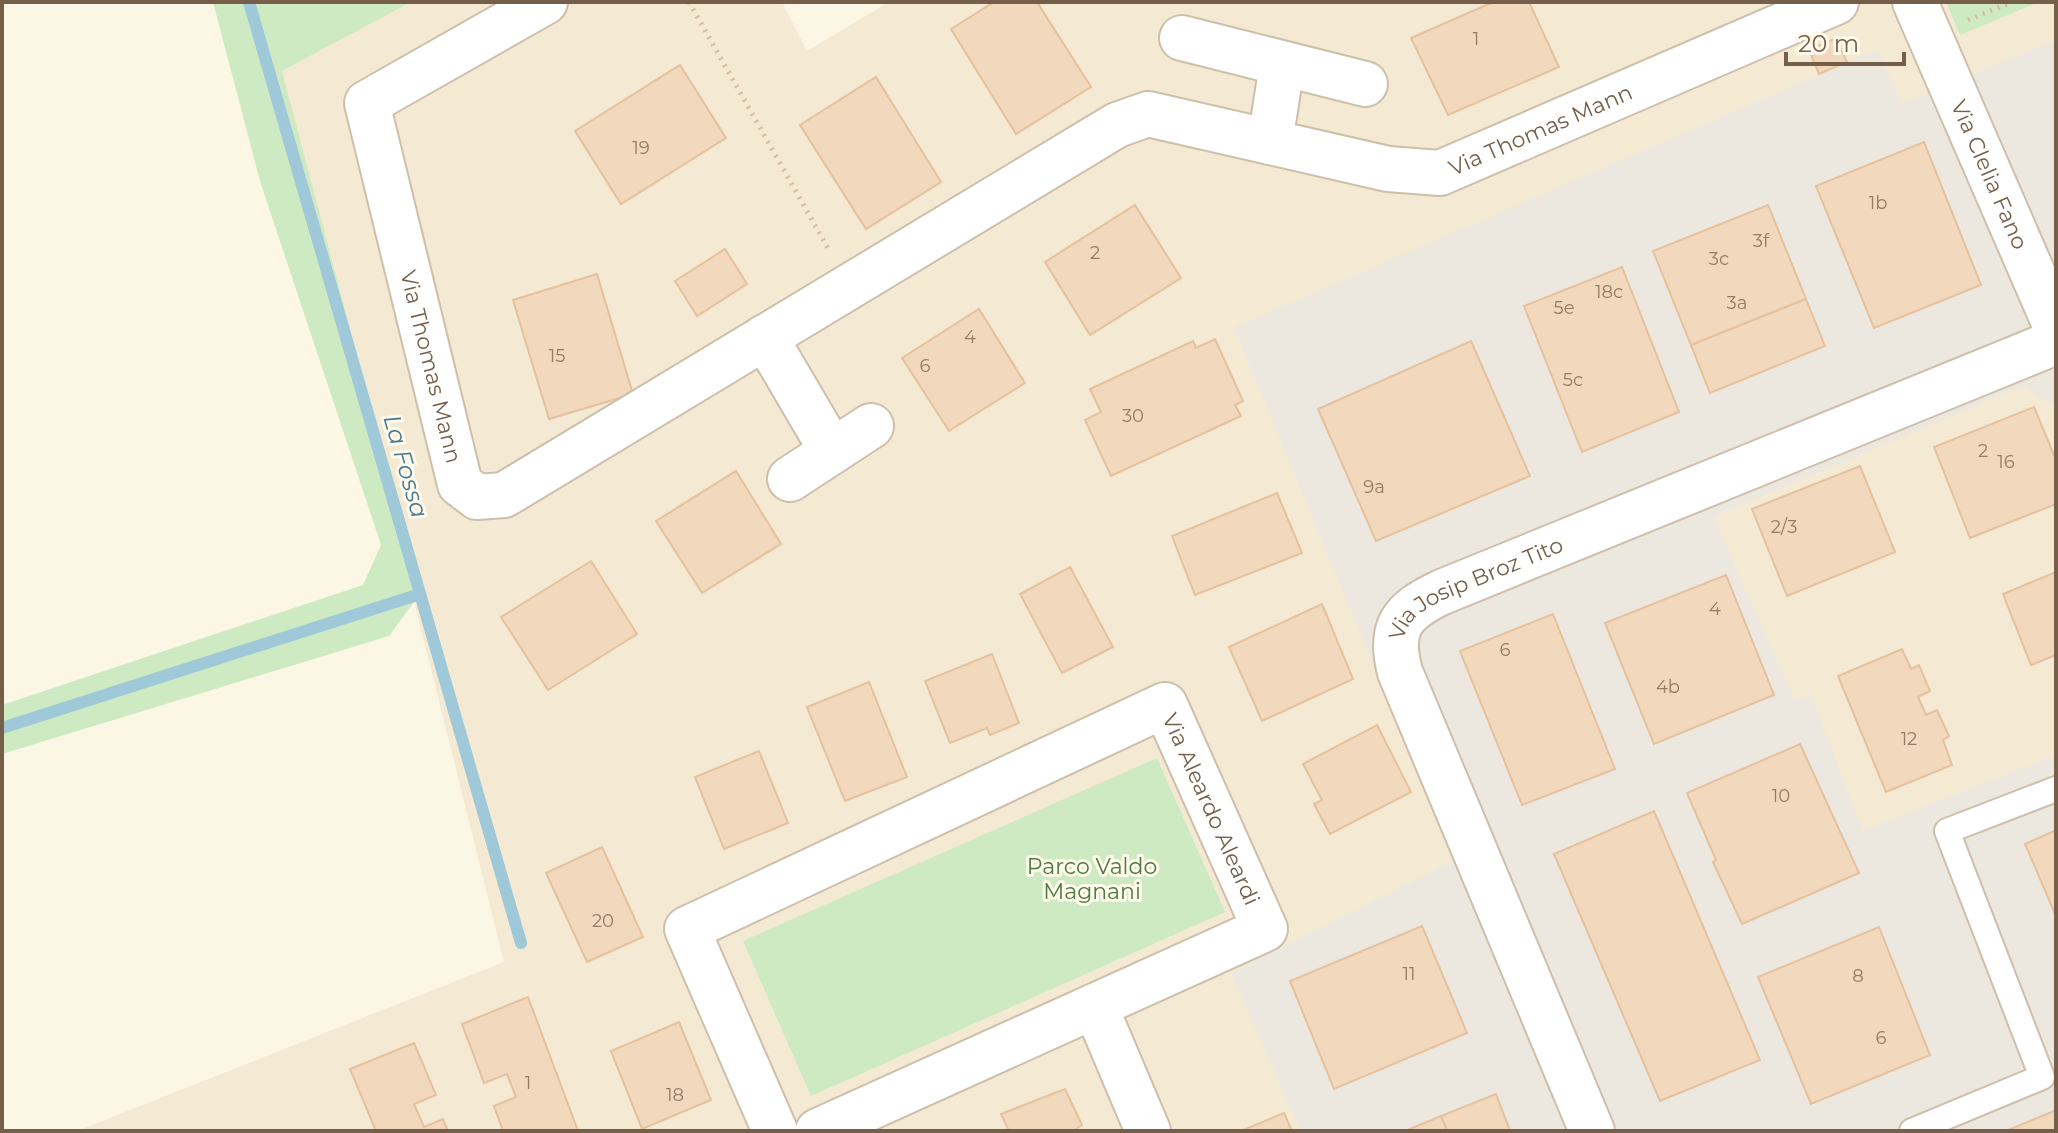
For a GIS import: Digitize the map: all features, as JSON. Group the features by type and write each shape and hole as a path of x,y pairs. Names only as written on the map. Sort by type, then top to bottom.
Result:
{"street":[{"name":"Via Thomas Mann","path":"545,2 367,103 460,484 477,497 504,495 1117,125 1148,114 1388,169 1440,173 1811,7"},
{"name":"Via Clelia Fano","path":"1915,2 2041,253 2056,327"},
{"path":"1182,38 1365,84"},
{"path":"1270,142 1282,65"},
{"path":"765,337 832,451"},
{"name":"Via Josip Broz Tito","path":"1592,1131 1400,672 1394,648 1399,625 1417,604 1442,592 2056,342"},
{"path":"790,479 871,426"},
{"name":"Via Aleardo Aleardi","path":"775,1131 687,929 1165,705 1265,929 818,1131"},
{"path":"1095,1006 1148,1131"}],"lane":[{"path":"1912,1131 2042,1077 1947,831 2056,789"}],"path":[{"path":"689,2 850,286"}],"shaded area":[{"path":"410,2 782,2 807,51 889,2 2056,2 2056,1131 77,1131 504,962 282,71"},
{"path":"2056,40 2056,407 2023,386 1713,517 1795,701 1811,695 1863,831 2056,755 2056,1131 1301,1131 1231,973 1454,861 1234,327 1878,50 1902,104"}],"green space":[{"path":"213,2 411,2 282,71 420,594 389,636 2,754 2,705 363,585 381,545 260,181"},
{"path":"1946,2 2039,2 1960,35"},
{"name":"Parco Valdo Magnani","path":"1157,758 1225,912 811,1096 743,941"}],"building":[{"path":"994,2 1037,2 1091,87 1016,134 951,29"},
{"path":"1493,2 1529,2 1559,67 1448,115 1411,38"},
{"path":"1836,38 1847,62 1819,74 1809,50"},
{"path":"680,65 726,138 621,204 575,131"},
{"path":"876,77 941,182 866,229 800,125"},
{"path":"1924,142 1981,285 1874,328 1816,186"},
{"path":"1135,205 1181,278 1090,335 1045,262"},
{"path":"1768,205 1806,299 1691,345 1653,251"},
{"path":"725,249 747,284 697,316 675,281"},
{"path":"1622,267 1679,412 1582,452 1524,306"},
{"path":"597,274 633,394 549,419 513,300"},
{"path":"1806,299 1825,346 1710,393 1691,345"},
{"path":"979,309 1025,383 949,431 902,358"},
{"path":"1215,339 1243,401 1235,405 1241,416 1111,476 1085,420 1101,412 1090,389 1193,341 1196,348"},
{"path":"1471,341 1530,476 1376,541 1318,409"},
{"path":"2034,407 2056,460 2056,504 1970,538 1934,447"},
{"path":"1860,466 1895,552 1787,596 1752,509"},
{"path":"736,471 781,544 702,593 656,521"},
{"path":"1277,493 1302,553 1195,595 1172,536"},
{"path":"591,561 637,634 548,690 501,617"},
{"path":"1070,567 1113,647 1062,673 1020,594"},
{"path":"2056,572 2056,655 2031,665 2003,594"},
{"path":"1726,575 1774,695 1654,744 1605,623"},
{"path":"1322,604 1353,679 1262,721 1229,647"},
{"path":"1553,614 1615,769 1522,805 1460,651"},
{"path":"1902,649 1911,669 1919,665 1930,691 1918,697 1926,715 1937,710 1949,736 1943,740 1952,765 1886,792 1838,676"},
{"path":"992,654 1019,723 990,735 987,728 950,743 925,681"},
{"path":"869,682 907,777 845,801 807,707"},
{"path":"1377,725 1411,792 1330,834 1314,804 1322,800 1303,764"},
{"path":"1800,744 1859,873 1742,924 1713,862 1716,860 1687,793"},
{"path":"759,751 788,823 724,849 695,777"},
{"path":"1654,811 1760,1060 1660,1101 1554,854"},
{"path":"2056,830 2056,916 2025,844"},
{"path":"602,847 643,937 587,962 546,873"},
{"path":"1422,926 1467,1033 1334,1089 1290,981"},
{"path":"1879,927 1930,1055 1811,1104 1758,977"},
{"path":"528,997 578,1131 503,1131 494,1106 516,1097 507,1074 484,1083 462,1024"},
{"path":"679,1022 711,1100 642,1129 611,1051"},
{"path":"414,1043 436,1095 414,1104 424,1127 443,1119 448,1131 376,1131 350,1069"},
{"path":"1065,1089 1082,1125 1073,1131 1009,1131 1001,1114"},
{"path":"1496,1094 1510,1131 1447,1131 1441,1116"},
{"path":"2056,1110 2056,1131 2006,1131"},
{"path":"1284,1113 1292,1131 1241,1131"},
{"path":"1441,1116 1447,1131 1405,1131"}],"waterway":[{"name":"La Fossa","path":"249,2 521,943"},
{"path":"2,728 420,594"}]}
